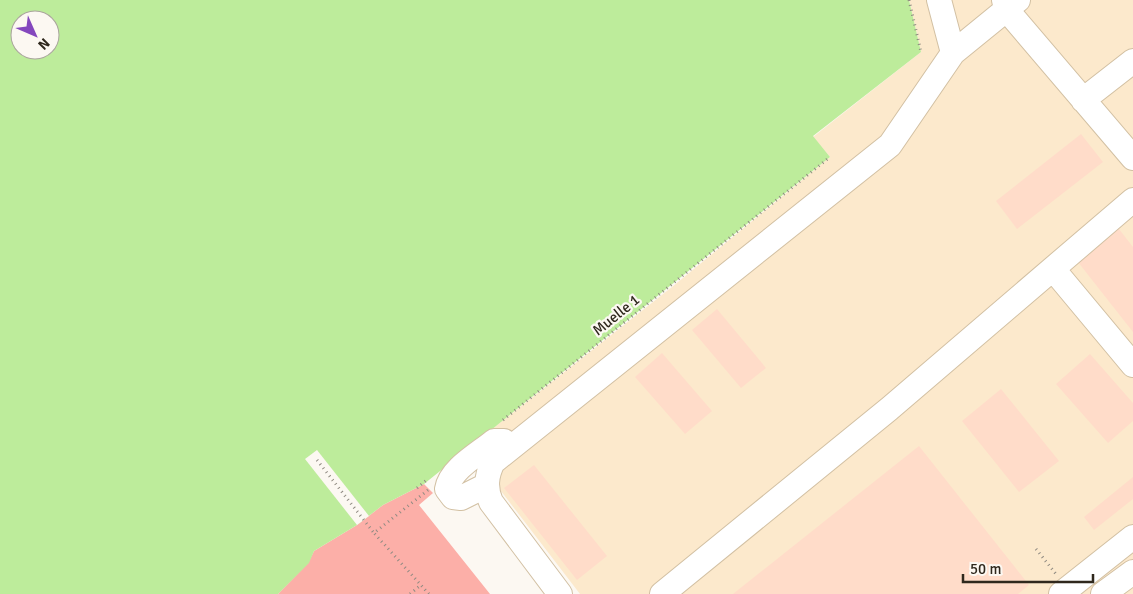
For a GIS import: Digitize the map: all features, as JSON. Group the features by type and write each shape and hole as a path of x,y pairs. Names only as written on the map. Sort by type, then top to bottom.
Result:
{"street":[{"path":"939,0 953,53"},
{"path":"560,594 491,502 487,477 493,462 890,145 953,53 1010,3 1083,100 1133,158"},
{"path":"1083,100 1133,60"},
{"path":"662,594 889,409 1133,200"},
{"path":"1053,269 1133,365"},
{"path":"487,485 461,498 453,497 447,489 448,480 494,441 519,441"},
{"path":"1065,591 1133,537"},
{"path":"1103,594 1133,572"}],"path":[{"path":"909,0 921,52"},
{"name":"Muelle 1","path":"499,424 830,157"},
{"path":"316,460 374,532"},
{"path":"417,488 430,477"},
{"path":"1036,550 1065,591"},
{"path":"410,594 421,585"}],"shaded area":[{"path":"0,0 909,0 921,52 813,136 830,157 424,484 383,505 357,525 314,551 309,563 278,594 0,594"},
{"path":"909,0 1133,0 1133,594 580,594 468,448 672,287 830,157 813,137 921,52"},
{"path":"424,484 433,493 419,505 490,594 278,594 308,563 314,551 357,525 383,505"}],"pier":[{"path":"317,450 369,516 357,525 305,459"}],"building":[{"path":"1081,134 1103,162 1017,229 996,201"},
{"path":"1115,224 1133,247 1133,332 1074,257"},
{"path":"717,309 766,368 741,388 692,330"},
{"path":"662,353 712,411 685,434 635,377"},
{"path":"1090,354 1133,403 1133,421 1108,443 1056,384"},
{"path":"1001,389 1059,461 1019,492 962,421"},
{"path":"919,446 1029,585 1018,594 733,594"},
{"path":"534,465 607,556 577,580 504,488"},
{"path":"1133,477 1133,499 1094,530 1084,517"}]}
